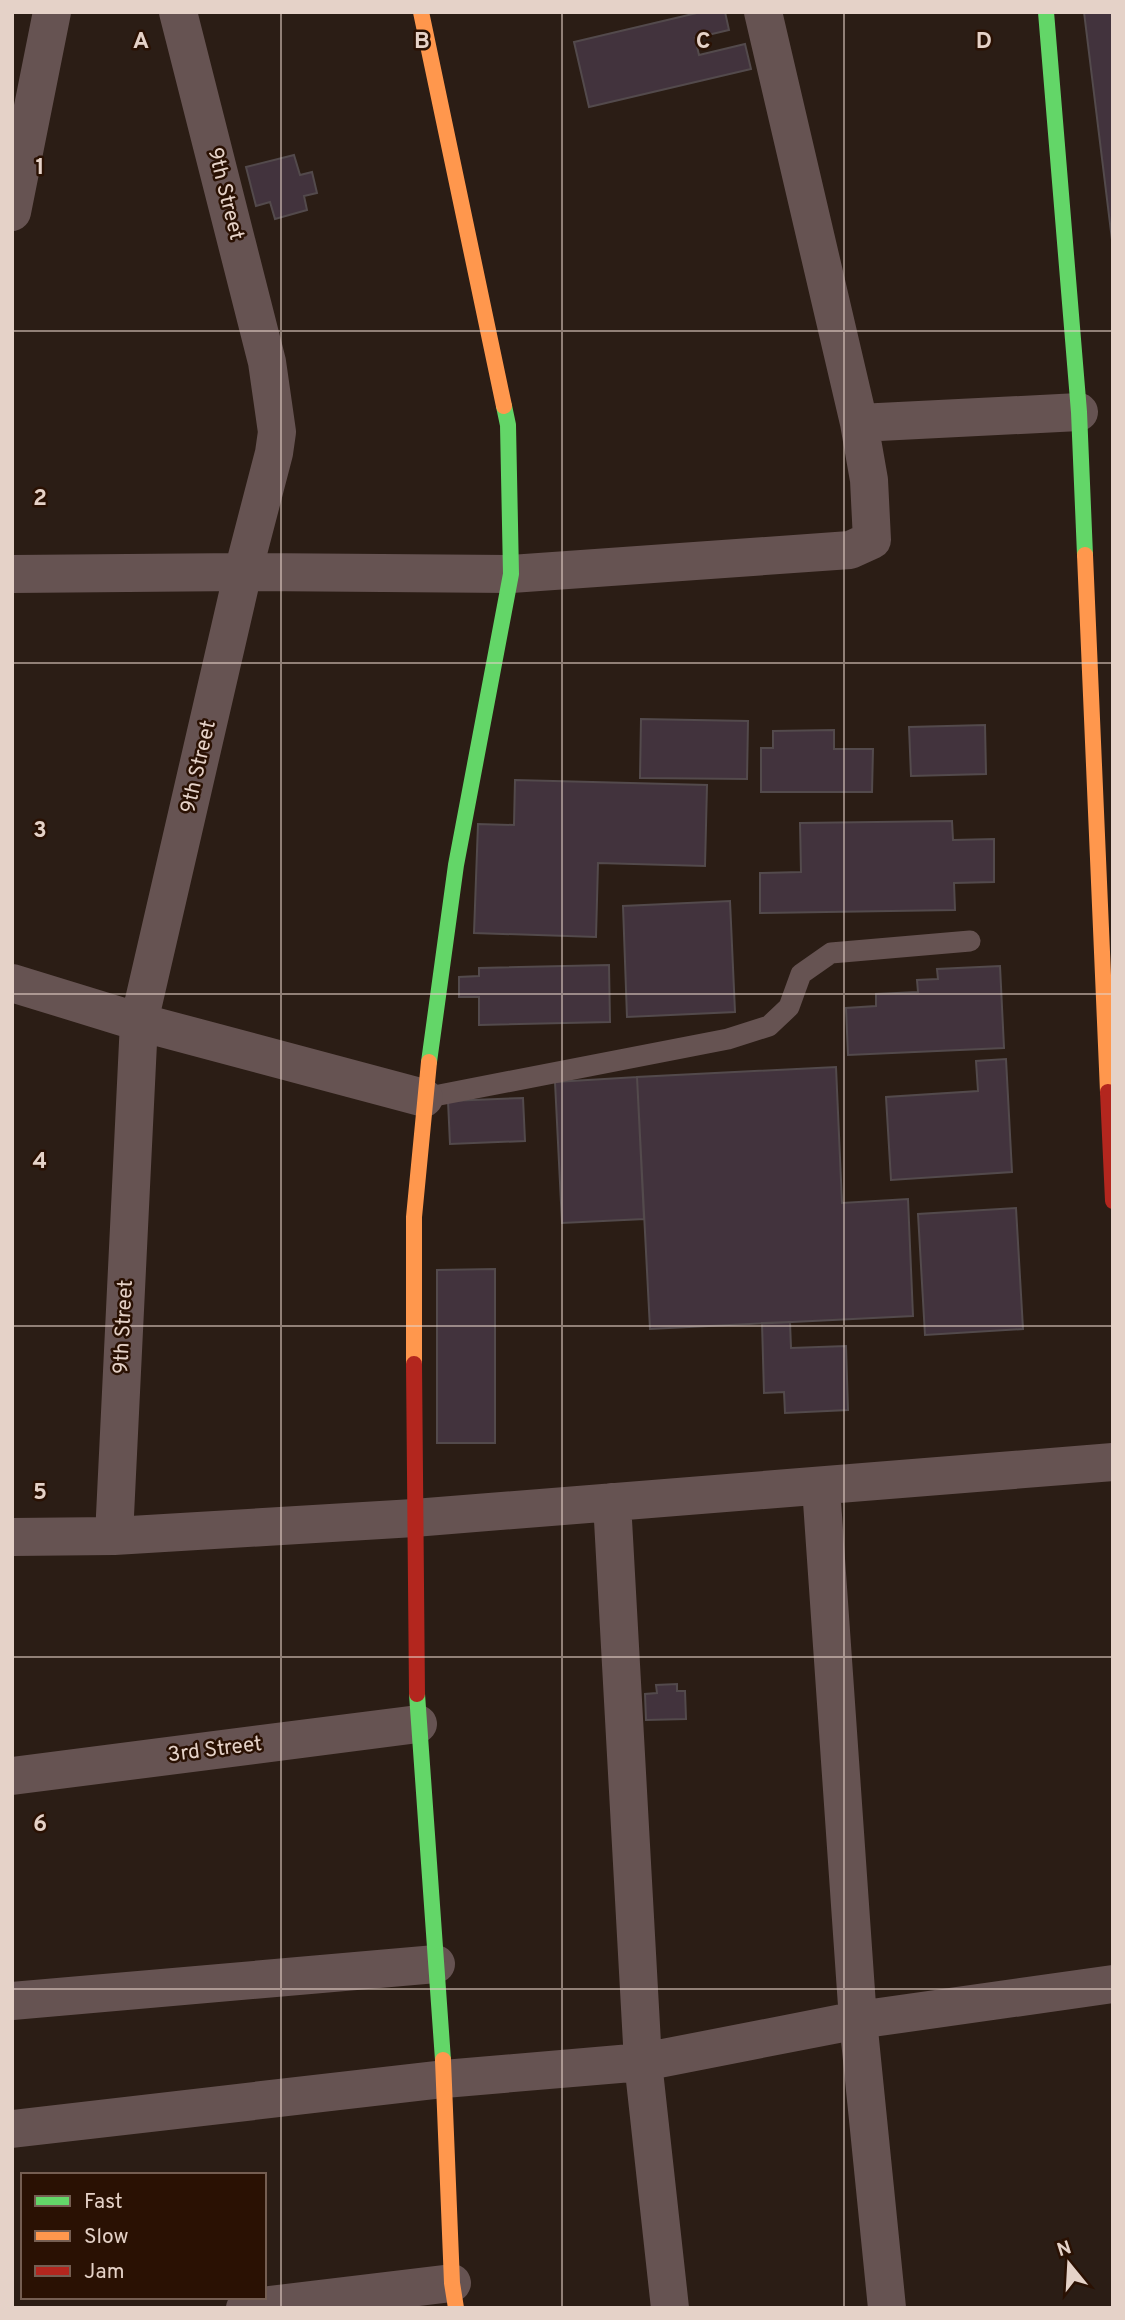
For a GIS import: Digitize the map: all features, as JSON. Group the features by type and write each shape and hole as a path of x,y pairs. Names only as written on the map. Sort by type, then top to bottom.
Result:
{"street":[{"path":"12,212 52,12"},
{"name":"9th Street","path":"114,1535 139,1022 277,432 267,362 178,12"},
{"path":"245,2308 454,2295 444,2079 418,1724 414,1517 414,1217 424,1098 456,865 511,574 508,425 421,12"},
{"path":"12,574 511,574 850,550 872,540 869,480 859,423 763,12"},
{"path":"1046,12 1079,412 1112,1177"},
{"path":"859,423 1079,412"},
{"path":"12,983 139,1022 424,1098"},
{"path":"12,1537 114,1535 414,1517 1113,1462"},
{"path":"821,1487 858,2020 887,2308"},
{"path":"612,1502 643,2062 670,2308"},
{"name":"3rd Street","path":"12,1776 418,1724"},
{"path":"12,2001 436,1964"},
{"path":"12,2129 444,2079 643,2062 858,2020 1113,1984"}],"lane":[{"path":"1089,647 1113,646"},
{"path":"424,1098 728,1040 769,1026 789,1007 801,974 831,953 970,941"}],"building":[{"path":"701,12 725,12 729,30 695,38 699,55 745,44 751,69 589,107 574,42"},
{"path":"1084,12 1113,12 1113,248"},
{"path":"294,155 300,175 312,172 317,193 304,196 307,210 275,219 270,202 256,206 246,167"},
{"path":"641,719 748,721 747,779 640,778"},
{"path":"985,725 986,774 911,776 909,727"},
{"path":"834,730 834,749 873,749 872,792 761,792 761,748 773,748 773,731"},
{"path":"515,780 707,785 705,866 598,863 596,937 474,933 478,824 514,825"},
{"path":"952,821 953,840 994,839 994,882 954,883 955,910 760,913 760,873 801,872 800,823"},
{"path":"730,901 735,1012 627,1017 623,906"},
{"path":"609,965 610,1022 479,1025 479,997 459,997 459,977 479,976 479,968"},
{"path":"1000,966 1004,1048 848,1055 846,1008 876,1006 876,994 918,992 917,980 938,979 937,969"},
{"path":"1006,1059 1012,1172 891,1180 886,1097 978,1091 976,1061"},
{"path":"836,1067 842,1203 908,1199 913,1316 650,1329 637,1077"},
{"path":"637,1077 644,1219 562,1223 555,1082"},
{"path":"523,1098 525,1141 450,1144 448,1101"},
{"path":"1016,1208 1023,1329 925,1335 918,1214"},
{"path":"495,1269 495,1443 437,1443 437,1270"},
{"path":"790,1322 791,1348 846,1346 848,1410 785,1413 784,1392 764,1393 762,1323"},
{"path":"677,1684 677,1691 685,1691 686,1719 646,1720 645,1694 657,1693 656,1685"}],"traffic: fast":[{"path":"1046,12 1079,412 1085,555"},
{"path":"429,1062 456,865 511,574 508,425 504,406"},
{"path":"417,1694 443,2060"}],"traffic: slow":[{"path":"421,12 504,406"},
{"path":"1085,555 1108,1092"},
{"path":"414,1364 414,1217 429,1062"},
{"path":"443,2060 452,2283 456,2308"}],"traffic: jam":[{"path":"1108,1092 1113,1201"},
{"path":"414,1364 417,1694"}]}
